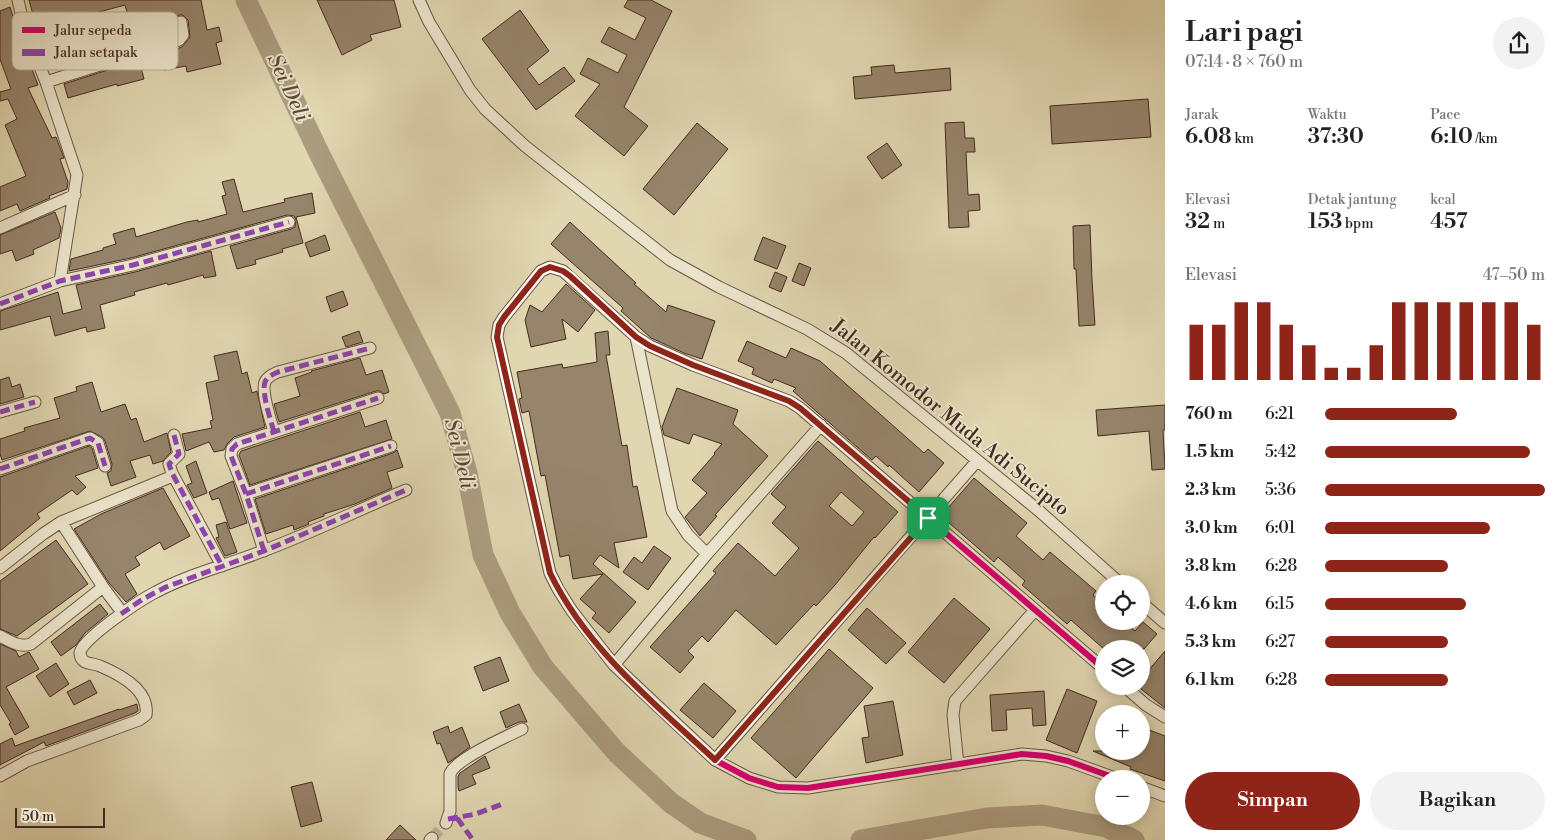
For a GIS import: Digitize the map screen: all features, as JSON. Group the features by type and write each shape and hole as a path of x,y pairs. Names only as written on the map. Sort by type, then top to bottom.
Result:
{"street":[{"name":"Jalan Komodor Muda Adi Sucipto","path":"418,0 470,90 486,109 525,146 670,260 719,287 807,329 846,353 1038,510 1111,575"},
{"path":"178,40 183,35 181,22"},
{"path":"41,70 76,167 75,195 60,281"},
{"path":"46,82 84,70"},
{"path":"0,228 75,195"},
{"path":"0,304 60,281 134,265 289,222"},
{"path":"1095,661 800,408 789,401 693,365 650,346 636,337 563,271 550,267 541,271 499,325 497,337 550,573 558,590 614,665 715,760 749,778 778,787 808,788 1022,754 1068,760 1095,770"},
{"path":"636,337 672,511 678,523 688,535 708,554"},
{"path":"274,432 264,384 268,378 278,372 370,348"},
{"path":"264,551 246,494 231,456 232,449 237,444 378,398"},
{"path":"0,412 34,402"},
{"path":"614,665 821,425"},
{"path":"174,435 180,454 169,464 172,473 222,566"},
{"path":"0,469 90,438 98,443 105,466"},
{"path":"246,494 391,446"},
{"path":"715,760 977,461"},
{"path":"0,568 42,534 61,522 168,478"},
{"path":"0,776 27,761 139,720 146,715 147,710 144,699 136,689 113,672 86,662 81,658 80,654 84,643 120,611 157,592 264,551 406,490"},
{"path":"61,522 120,611"},
{"path":"0,636 19,645 26,646 31,644 103,587"},
{"path":"958,765 953,715 955,701 1035,610"},
{"path":"1150,610 1165,623"},
{"path":"1134,695 1146,705 1165,716"},
{"path":"446,823 450,811 450,772 455,766 472,755 522,729"},
{"path":"1150,790 1165,796"}],"building":[{"path":"29,0 201,0 207,30 219,27 222,41 216,43 221,64 187,72 186,66 178,67 178,48 182,47 190,37 188,20 183,15 178,16 178,12 127,12 125,5 99,12 32,12"},
{"path":"317,0 394,0 401,27 370,35 372,40 342,55"},
{"path":"628,0 651,0 672,11 624,107 648,126 624,156 575,116 600,84 580,74 588,58 618,73 627,55 601,42 609,27 635,40 646,18 624,7"},
{"path":"10,7 12,14 12,70 32,70 38,85 28,88 52,138 56,137 64,158 60,159 68,182 67,189 20,211 17,204 0,211 0,187 26,176 5,125 17,119 8,99 0,101 0,92 11,89 0,59 0,11"},
{"path":"520,10 549,51 527,69 539,85 564,67 575,81 536,110 482,39"},
{"path":"894,65 895,73 950,68 951,90 855,99 853,77 872,75 871,67"},
{"path":"108,70 142,70 144,79 117,86 117,84 68,98 64,84"},
{"path":"1148,99 1151,137 1052,144 1050,106"},
{"path":"964,122 965,138 974,138 975,152 966,152 968,195 979,194 980,210 968,211 969,227 949,228 945,123"},
{"path":"697,123 728,149 674,215 643,189"},
{"path":"887,143 902,165 882,179 867,157"},
{"path":"234,179 243,212 285,202 284,199 312,193 315,213 296,217 303,243 282,249 283,252 255,260 256,264 237,269 230,246 295,227 296,220 294,216 287,215 131,258 69,271 71,259 103,250 103,248 116,244 113,234 134,228 136,237 187,222 198,220 198,222 227,214 222,196 226,195 222,182"},
{"path":"55,212 61,228 59,238 33,250 34,254 16,261 12,250 0,254 0,235"},
{"path":"570,222 666,312 668,305 715,321 702,359 651,338 621,311 623,308 551,244"},
{"path":"1090,225 1095,325 1079,326 1076,269 1074,269 1073,226"},
{"path":"325,235 330,250 310,257 305,243"},
{"path":"763,237 786,246 777,269 754,260"},
{"path":"211,251 216,276 204,278 203,275 168,285 167,283 134,292 135,295 100,305 105,328 87,332 86,327 55,336 50,316 0,330 0,311 58,292 63,314 82,309 76,285 135,272"},
{"path":"799,263 811,268 804,286 792,281"},
{"path":"775,272 787,277 781,292 769,287"},
{"path":"566,284 595,310 578,332 562,319 566,339 531,347 525,320 530,305 542,312"},
{"path":"343,291 348,305 331,312 326,297"},
{"path":"359,331 363,342 346,347 342,337"},
{"path":"608,331 610,355 606,355 622,446 627,445 633,487 637,486 647,537 614,543 619,568 600,555 593,564 636,602 609,633 592,618 596,613 580,599 603,574 573,579 569,555 560,557 545,475 541,476 529,411 522,413 519,399 522,398 517,372 562,364 563,368 597,362 595,333"},
{"path":"747,341 786,358 791,348 820,361 924,453 928,449 944,463 919,492 876,456 872,460 793,391 796,388 774,379 772,383 752,374 754,368 738,361"},
{"path":"237,351 242,374 247,372 252,393 257,391 265,427 234,437 224,450 214,452 209,442 186,451 182,434 212,428 210,421 213,420 206,383 219,380 214,356"},
{"path":"360,358 366,375 382,370 389,392 384,394 376,391 279,422 274,404 300,396 295,378 311,371"},
{"path":"9,377 12,387 20,384 24,397 0,404 0,380"},
{"path":"92,382 101,412 125,404 131,420 136,418 144,442 167,433 171,452 163,461 153,464 150,455 130,461 136,477 111,486 107,473 111,471 112,464 105,441 102,437 90,431 2,460 0,439 25,431 24,428 60,418 54,398 77,391 76,387"},
{"path":"677,388 738,410 733,424 768,456 715,515 717,516 700,536 685,517 707,493 692,480 722,444 693,434 689,444 664,435 662,427"},
{"path":"1165,405 1165,430 1163,430 1165,469 1152,470 1149,431 1098,436 1096,410"},
{"path":"360,412 365,427 386,420 392,439 250,485 239,455 241,451"},
{"path":"818,441 898,512 874,537 816,606 814,604 776,645 736,610 708,642 702,636 688,651 694,657 680,673 650,647 716,573 713,571 738,543 775,576 799,548 772,523 786,507 771,494","holes":["841,492 864,512 852,526 829,506"]},
{"path":"89,446 92,448 98,468 75,476 86,487 77,495 72,490 37,514 40,518 0,551 0,477"},
{"path":"397,450 403,467 387,472 392,488 355,504 324,514 324,516 308,522 309,524 294,530 293,525 266,534 255,499 393,453"},
{"path":"196,461 207,493 194,498 187,485 192,483 186,466"},
{"path":"974,478 1027,523 1016,536 1043,560 1050,552 1095,590 1093,595 1095,597 1095,630 1135,631 1150,630 1150,628 1157,634 1150,642 1150,640 1095,641 1071,620 1067,624 1022,585 1025,581 998,557 994,562 941,516"},
{"path":"233,481 247,523 230,529 219,498 212,500 209,492"},
{"path":"163,488 190,536 164,550 160,542 135,557 140,565 125,574 137,594 126,602 109,583 74,529 101,514"},
{"path":"226,522 237,552 225,556 216,538 219,537 216,525"},
{"path":"56,540 88,584 17,636 0,629 0,581"},
{"path":"654,546 671,558 648,590 623,572 634,557 642,563"},
{"path":"954,598 990,629 944,683 908,652"},
{"path":"100,604 108,614 85,633 76,645 61,656 51,642"},
{"path":"867,608 906,643 886,664 848,630"},
{"path":"0,644 16,651 19,657 29,652 39,669 6,687 29,727 15,735 9,724 11,723 0,705"},
{"path":"829,649 873,688 796,778 751,738"},
{"path":"1165,651 1165,708 1149,695 1150,668"},
{"path":"500,657 509,681 483,691 474,667"},
{"path":"56,663 69,684 50,697 36,676"},
{"path":"90,680 97,693 74,705 67,692"},
{"path":"704,683 736,711 713,738 680,710"},
{"path":"1067,689 1097,701 1077,753 1046,740"},
{"path":"1044,691 1046,725 1033,726 1032,708 1006,710 1007,730 992,731 990,695"},
{"path":"893,701 903,755 866,763 862,738 869,737 864,706"},
{"path":"137,704 138,711 135,713 46,746 44,742 0,765 0,744 12,738 15,746"},
{"path":"519,704 527,722 519,722 506,728 500,712"},
{"path":"448,726 450,733 462,727 470,747 448,763 440,743 437,744 433,732"},
{"path":"1150,730 1165,736 1165,781 1150,776 1150,770 1133,770 1130,769 1131,767 1114,760 1150,760"},
{"path":"485,756 490,768 472,775 476,784 459,791 458,776 460,773"},
{"path":"312,782 322,821 301,827 291,787"},
{"path":"400,825 416,840 386,840"}],"waterway":[{"name":"Sei Deli","path":"246,0 320,155 450,413 467,473 483,555 510,613 543,667 617,753 671,803 700,823 746,840"},
{"name":"Sei Deli","path":"861,840 987,818 1042,815 1106,827 1134,840"}],"tunnel":[{"path":"432,838 446,823"}],"marked path":[{"path":"0,304 60,281 133,265 289,222"},
{"path":"274,432 264,392 265,382 269,377 278,372 370,348"},
{"path":"264,551 246,494 231,456 232,449 237,444 378,398"},
{"path":"0,412 35,402"},
{"path":"174,435 179,454 169,464 172,473 222,566"},
{"path":"0,469 90,438 98,443 105,466"},
{"path":"246,494 391,446"},
{"path":"121,614 143,599 166,587 264,551 406,490"},
{"path":"448,819 476,814 505,803"},
{"path":"457,818 473,840"}],"cycle path":[{"path":"1095,661 800,408 789,401 693,365 650,346 636,337 563,271 550,267 541,271 499,325 497,337 550,573 572,611 614,665 715,760 749,778 778,787 808,788 1022,754 1046,756 1068,761 1095,771"}],"route":[{"path":"550,267 563,271 636,337 650,346 693,365 789,401 800,408 928,518 715,760 614,665 558,590 550,573 497,337 499,325 541,271 550,267"}]}
